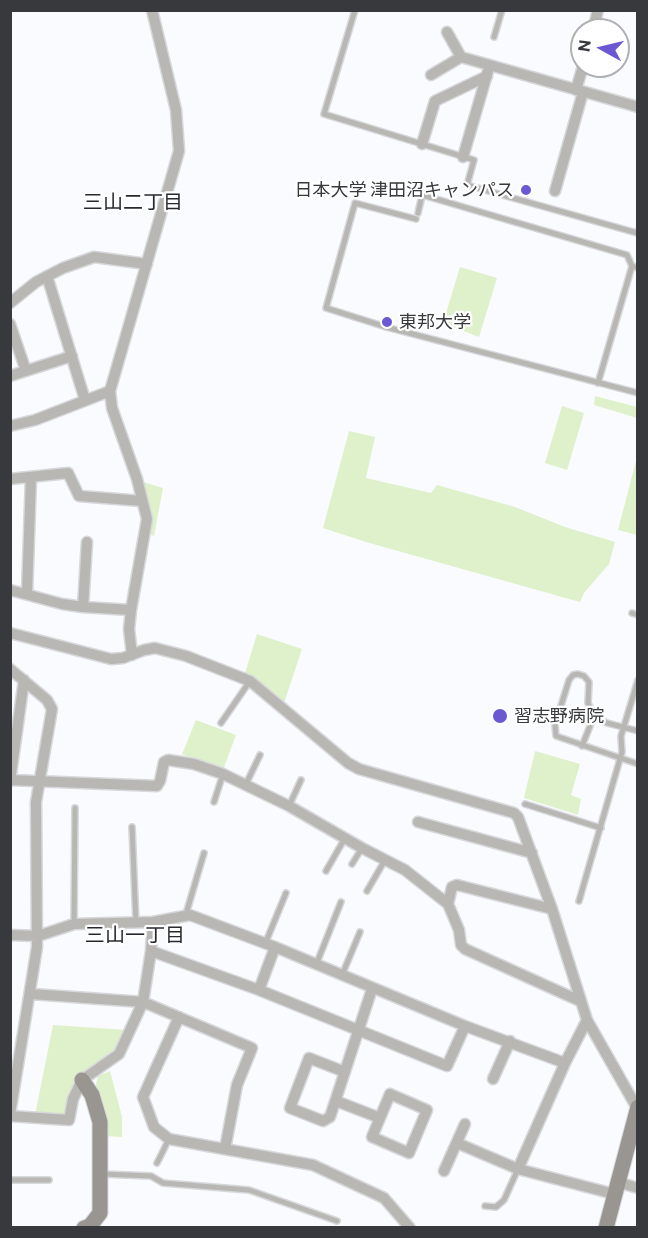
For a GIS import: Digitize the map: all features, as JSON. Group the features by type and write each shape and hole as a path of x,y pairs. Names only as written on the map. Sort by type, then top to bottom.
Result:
{"street":[{"path":"132,655 129,629 131,610 147,519 137,479 112,408 110,391 179,152 176,110 152,10"},
{"path":"447,32 461,57 488,71 580,91 638,107"},
{"path":"431,75 461,57"},
{"path":"422,144 435,101 488,71"},
{"path":"463,157 488,71"},
{"path":"555,191 582,78"},
{"path":"10,303 30,286 47,276 94,256 147,264"},
{"path":"47,276 85,400"},
{"path":"10,324 26,371"},
{"path":"10,376 72,356"},
{"path":"10,426 35,420 110,391"},
{"path":"10,479 68,473 79,496 142,501"},
{"path":"27,594 31,477"},
{"path":"83,607 87,542"},
{"path":"10,590 62,604 131,610"},
{"path":"10,633 111,659 123,658 155,648 186,656 250,681 348,763 359,769 514,813 518,817 552,909 587,1020 637,1107 606,1227"},
{"path":"10,669 47,700 52,709 36,802 38,936 31,994 10,1115 69,1120 82,1080 119,1054 143,1002 153,922"},
{"path":"24,680 11,780 157,786 164,762 168,760 194,764 223,774 289,806 405,870 448,904 459,930 461,945 465,950 580,1001"},
{"path":"418,822 532,853"},
{"path":"448,904 452,887 457,885 552,909"},
{"path":"10,935 38,936 74,924 153,922 190,915 565,1064"},
{"path":"259,990 270,945"},
{"path":"151,951 259,990 447,1066 465,1026"},
{"path":"345,1072 309,1058 290,1108 323,1121 330,1117 336,1101 372,989"},
{"path":"31,994 143,1002 252,1048 237,1085 225,1149"},
{"path":"179,1017 143,1097 154,1127 169,1139 313,1165 384,1198 410,1227"},
{"path":"518,1169 587,1020"},
{"path":"493,1079 510,1041"},
{"path":"82,1080 92,1095 100,1122 100,1213 90,1226 84,1227"},
{"path":"390,1094 427,1110 409,1153 372,1137 380,1118 390,1094"},
{"path":"336,1101 380,1118"},
{"path":"444,1171 465,1124"},
{"path":"457,1143 518,1169 615,1188 638,1188"}],"lane":[{"path":"355,10 324,114 474,160 467,186 637,233 638,231"},
{"path":"494,37 502,10"},
{"path":"598,383 634,267 627,255 426,196 422,196 417,216 355,203 326,308 386,327 598,383 638,393"},
{"path":"638,731 600,720 594,716 588,703 589,682 584,676 578,674 573,675 569,680 555,731 556,736 638,764"},
{"path":"579,902 620,758 624,727 638,680"},
{"path":"221,723 250,681"},
{"path":"582,746 594,716"},
{"path":"246,786 260,755"},
{"path":"214,802 223,774"},
{"path":"289,806 301,780"},
{"path":"525,804 601,828"},
{"path":"74,924 75,808"},
{"path":"132,826 135,922"},
{"path":"326,871 345,838"},
{"path":"352,864 362,848"},
{"path":"185,916 204,853"},
{"path":"367,891 385,860"},
{"path":"270,945 286,893"},
{"path":"316,965 341,902"},
{"path":"342,976 360,932"},
{"path":"157,1163 169,1139"},
{"path":"485,1206 496,1207 504,1200 518,1169"},
{"path":"100,1174 151,1176 163,1183 249,1190 337,1221"},
{"path":"10,1180 49,1180"}],"green space":[{"path":"460,267 497,278 479,337 443,323"},
{"path":"595,396 637,407 637,418 594,405"},
{"path":"562,406 584,413 567,470 545,463"},
{"path":"349,431 375,437 366,478 431,493 437,485 515,507 565,527 615,542 609,564 584,593 580,602 323,528"},
{"path":"637,457 638,535 618,530"},
{"path":"143,482 163,488 154,536 149,534"},
{"path":"257,634 302,649 284,703 245,673"},
{"path":"196,720 236,735 223,770 182,754"},
{"path":"535,751 580,764 571,795 581,799 578,815 524,798"},
{"path":"53,1025 127,1030 118,1050 75,1078 67,1112 61,1116 35,1115"},
{"path":"110,1071 122,1117 122,1137 105,1136 105,1120 96,1085 98,1076"}],"place":[{"name":"日本大学 津田沼キャンパス","path":"526,190"},
{"name":"東邦大学","path":"387,322"},
{"name":"習志野病院","path":"500,716"}],"district":[{"name":"三山二丁目","path":"133,202"},
{"name":"三山一丁目","path":"135,935"}]}
